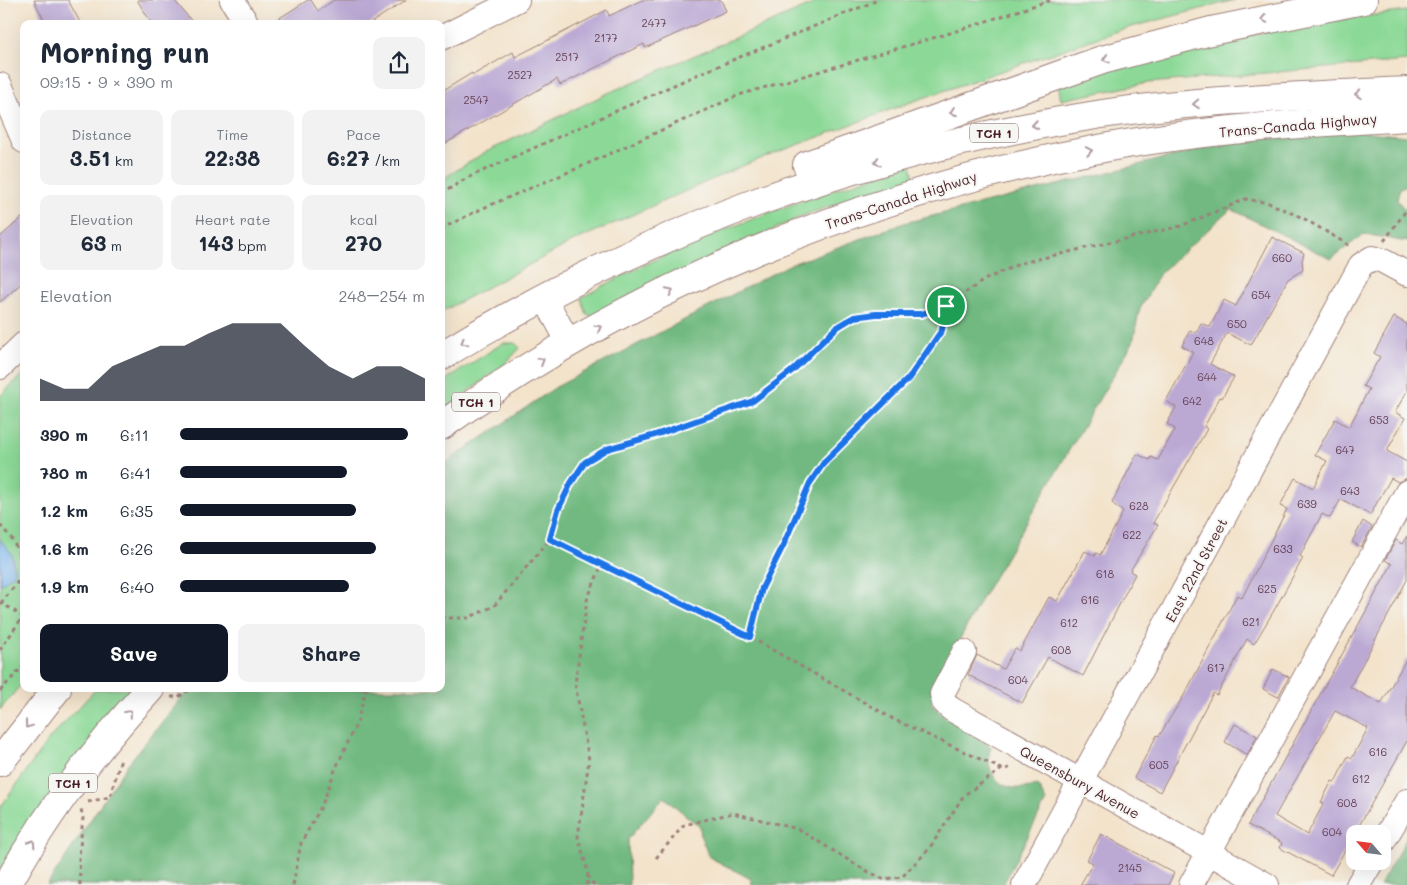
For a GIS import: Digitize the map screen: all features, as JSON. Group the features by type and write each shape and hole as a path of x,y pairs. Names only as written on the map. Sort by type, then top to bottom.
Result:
{"highway":[{"path":"601,267 711,210 808,164 1034,83 1102,60 1169,41 1253,21 1363,0"},
{"name":"Trans-Canada Highway","path":"445,354 544,297 601,267 669,235 811,181 957,141 1078,118 1180,105 1407,91"},
{"name":"Trans-Canada Highway","path":"445,423 569,343 691,280 759,250 894,200 967,178 1111,147 1257,127 1407,117"},
{"path":"0,762 55,692"},
{"name":"TCH 1","path":"7,885 52,811 95,753 158,693"}],"street":[{"path":"232,0 244,20"},
{"path":"445,36 518,0"},
{"path":"0,85 20,132"},
{"path":"1372,258 1383,260 1407,274"},
{"name":"East 22nd Street","path":"1024,885 1361,265 1372,258"},
{"path":"544,297 569,343"},
{"path":"0,367 20,348"},
{"path":"1191,885 1407,492"},
{"name":"Queensbury Avenue","path":"964,652 942,694 944,702 960,716 1267,885"},
{"path":"1391,828 1407,801"},
{"path":"1358,885 1367,870"}],"path":[{"path":"445,192 467,178 685,80 878,0"},
{"path":"445,227 481,209 578,168 739,95 950,34 1051,0"},
{"path":"445,618 468,618 494,606 550,539 558,510 571,483 585,462 607,449 652,436 753,401 793,370 836,328 854,317 876,314 921,314 946,306 984,280 1021,263 1181,226 1246,199 1269,203 1303,218 1372,258 1407,209"},
{"path":"750,637 762,588 783,546 810,483 825,461 909,378 942,330 946,306"},
{"path":"0,525 12,539 20,555"},
{"path":"550,539 750,637 896,720 1004,770 1022,760 1026,752"},
{"path":"594,885 588,875 578,837 589,760 575,684 587,600 602,564"},
{"path":"20,579 1,602 20,614"},
{"path":"0,650 20,620"},
{"path":"0,691 20,669"},
{"path":"158,693 178,697 186,692"},
{"path":"293,885 302,843 322,805 335,770 357,723 365,692"},
{"path":"80,885 79,857 84,818 80,804 110,797 123,753"},
{"path":"656,858 684,825 733,813 798,829 863,869 883,879 902,877 929,849 964,795 1002,768"},
{"path":"587,885 588,875"}],"green space":[{"path":"822,0 1235,0 1120,30 903,105 742,166 574,241 445,310 445,177 482,154 608,93"},
{"path":"1407,11 1407,61 1148,83 1061,100 1058,83 1182,48 1322,22"},
{"path":"1319,127 1407,136 1407,185 1400,188 1397,200 1407,212 1407,242 1364,234 1331,259 1231,209 1160,273 1139,311 1133,342 980,601 932,692 932,705 945,717 991,747 989,761 992,774 996,779 1014,788 1038,786 1046,801 1003,885 752,885 751,879 709,857 701,837 700,827 664,797 628,839 629,885 47,885 127,765 187,692 445,692 445,463 556,387 789,265 904,223 1218,145"},
{"path":"911,164 915,182 873,192 807,214 624,299 597,319 587,314 581,298 661,257 785,207"},
{"path":"503,343 515,343 520,348 506,363 445,409 445,380"},
{"path":"20,377 20,686 0,710 0,396"},
{"path":"93,692 130,692 0,874 0,808 49,739"},
{"path":"1407,837 1407,885 1380,885 1388,870 1391,870 1391,865"}],"water":[{"path":"0,539 12,554 15,574 0,585"}],"building":[{"path":"34,0 68,0 79,20 44,20"},
{"path":"137,0 174,0 191,20 150,20"},
{"path":"308,0 311,0 318,11 334,0 406,0 375,20 276,20"},
{"path":"642,0 721,0 726,11 645,48 644,44 560,85 557,79 445,144 445,90 513,52 515,57 607,10 609,16"},
{"path":"20,220 20,284 0,302 0,237"},
{"path":"1272,237 1304,253 1302,260 1303,270 1288,279 1251,345 1227,333 1210,364 1234,377 1222,398 1220,397 1204,427 1207,429 1153,523 1158,525 1130,571 1135,574 1083,676 1048,657 1022,703 968,675 977,655 1003,669 1015,648 1020,651 1049,597 1057,601 1085,551 1095,556 1096,553 1100,555 1123,512 1112,503 1137,454 1150,460 1151,457 1158,460 1175,429 1167,424 1176,407 1166,401 1193,352 1182,346 1190,330 1196,333 1201,323 1210,327 1224,300 1236,306"},
{"path":"1394,317 1407,324 1407,391 1395,412 1405,418 1387,451 1407,462 1407,478 1398,482 1391,478 1370,515 1341,499 1330,518 1322,514 1300,556 1303,558 1276,607 1254,644 1247,639 1217,695 1213,693 1160,792 1134,778 1157,735 1159,736 1186,692 1237,595 1242,598 1287,509 1280,506 1295,478 1313,488 1327,461 1315,455 1335,419 1349,427 1369,389 1363,386 1380,357 1374,353"},
{"path":"1363,521 1372,527 1361,547 1352,542"},
{"path":"1407,536 1407,580 1350,687 1381,704 1407,658 1407,741 1359,825 1346,825 1346,849 1331,875 1280,848 1282,843 1248,825 1392,564 1385,560 1396,540 1402,544","holes":["1335,711 1368,728 1352,758 1348,756 1335,782 1332,781 1321,802 1324,803 1307,835 1275,816"]},
{"path":"1273,669 1289,677 1278,697 1263,689"},
{"path":"1235,724 1257,736 1247,755 1225,742"},
{"path":"1101,834 1174,873 1168,885 1080,885 1093,863 1087,860"}],"route":[{"path":"946,306 942,330 909,378 825,461 810,483 783,546 762,588 750,637 550,539 558,510 571,483 585,462 607,449 652,436 718,411 753,401 793,370 836,328 854,317 876,314 921,314 946,306"}]}
